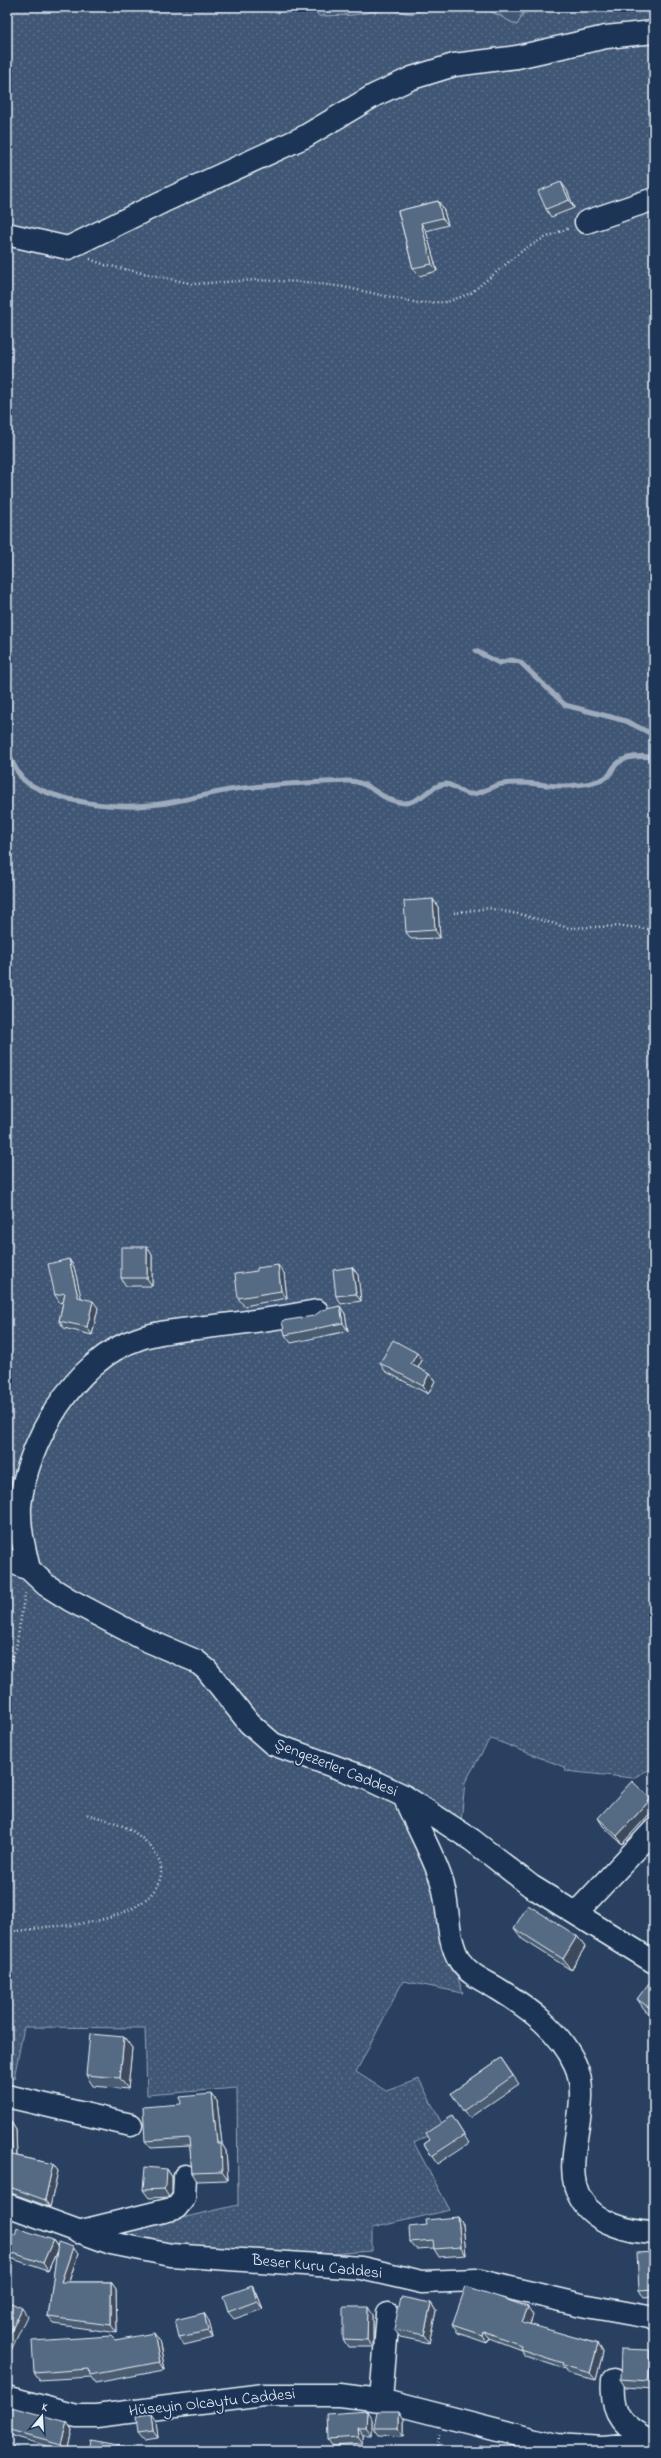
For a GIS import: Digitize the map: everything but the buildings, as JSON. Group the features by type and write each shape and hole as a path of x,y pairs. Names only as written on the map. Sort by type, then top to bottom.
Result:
{"street":[{"path":"7,234 68,248 162,202 304,137 375,95 412,78 454,65 517,57 606,37 654,32"},
{"path":"586,222 654,199"},
{"path":"29,1569 20,1529 20,1508 29,1465 44,1429 51,1418 71,1390 96,1362 122,1345 154,1335 273,1320 317,1311"},
{"path":"7,1560 29,1569"},
{"name":"Şengezerler Caddesi","path":"29,1569 46,1586 70,1600 144,1639 196,1661 207,1670 249,1723 273,1744 366,1778 404,1796 472,1840 532,1886 654,1962"},
{"path":"404,1796 441,1879 453,1942 460,1961 473,1974 533,2012 557,2036 576,2066 582,2096 574,2164 576,2189 580,2199 586,2207 608,2222 636,2231 654,2234"},
{"path":"576,1913 654,1830"},
{"path":"7,2096 131,2125"},
{"path":"78,2232 176,2208 184,2198 185,2176"},
{"name":"Beser Kuru Caddesi","path":"7,2205 110,2243 172,2256 361,2268 422,2282 476,2280 582,2305 654,2318"},
{"path":"381,2400 388,2314"},
{"path":"613,2380 613,2398 619,2419 636,2434 654,2443"},
{"name":"Hüseyin Olcaytu Caddesi","path":"7,2397 48,2409 83,2416 140,2411 264,2394 339,2395 381,2400 556,2445 593,2450 654,2443"}],"path":[{"path":"68,248 105,265 194,284 254,280 305,282 344,287 418,303 447,302 471,293 523,250 542,238 586,222"},
{"path":"454,913 488,908 523,915 569,928 640,926 654,930"},
{"path":"7,1671 16,1648 29,1569"},
{"path":"7,1932 82,1924 101,1920 137,1905 157,1887 162,1878 161,1866 155,1852 146,1842 128,1829 86,1814"}],"green space":[{"path":"7,7 313,7 319,16 352,15 388,9 413,14 428,7 483,7 517,25 527,7 654,7 654,1767 633,1778 565,1771 564,1767 492,1739 488,1742 465,1782 461,1822 400,1782 398,1810 426,1863 443,1935 463,1993 403,1981 356,2072 386,2091 419,2079 444,2128 414,2143 450,2210 372,2228 372,2251 300,2256 145,2245 116,2233 238,2205 237,2088 147,2095 145,2028 24,2027 14,2078 7,2078"},
{"path":"313,7 428,7 413,14 388,9 352,15 319,16"},
{"path":"483,7 527,7 517,25"},
{"path":"7,2442 23,2451 7,2451"}],"waterway":[{"path":"476,651 499,663 511,660 520,662 565,705 626,721 654,735"},
{"path":"7,752 23,779 43,791 73,800 121,806 161,804 250,787 347,781 362,784 389,799 404,803 415,800 435,787 445,784 448,784 467,794 474,794 494,786 511,783 569,786 595,782 605,778 610,774 613,768 623,760 638,757 654,757"}]}
